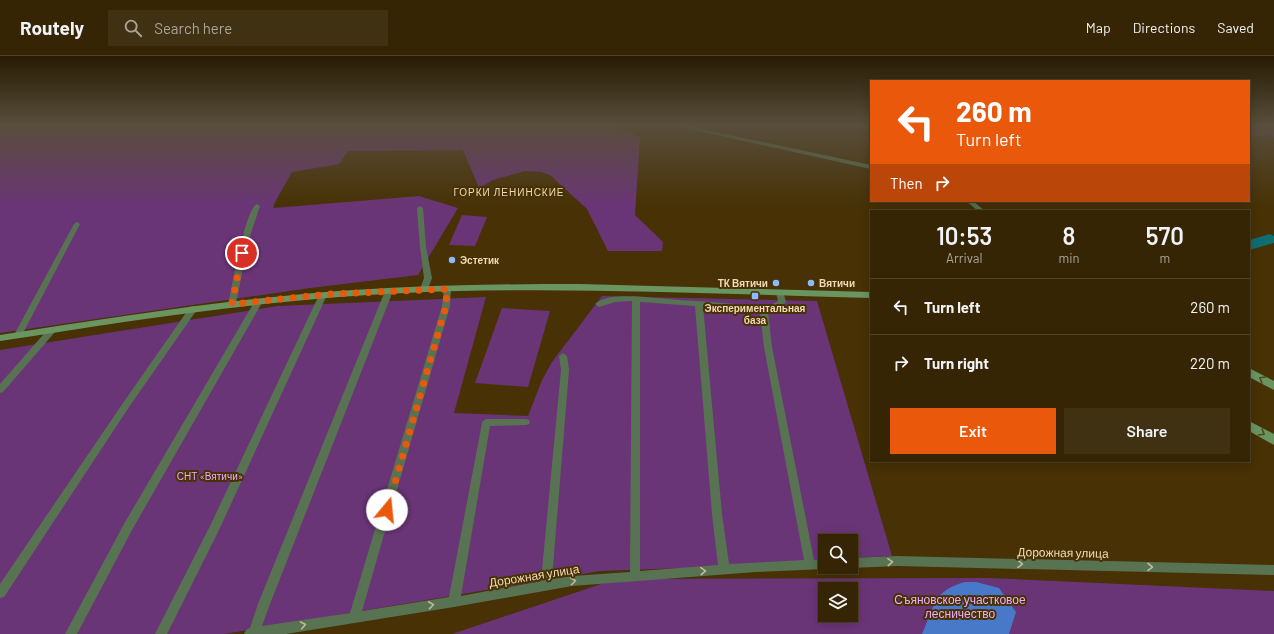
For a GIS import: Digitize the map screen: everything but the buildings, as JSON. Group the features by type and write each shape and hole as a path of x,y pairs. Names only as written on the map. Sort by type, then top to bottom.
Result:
{"main road":[{"path":"0,338 232,304 323,295 424,289 571,288 870,296"},
{"path":"1250,373 1274,386"},
{"path":"1250,426 1274,440"}],"street":[{"path":"803,152 870,167"},
{"path":"971,202 981,210"},
{"path":"232,304 242,253 256,206"},
{"path":"420,208 423,247 428,278 424,289"},
{"path":"18,335 78,224"},
{"path":"355,616 446,306 447,289"},
{"path":"252,634 389,291"},
{"path":"599,304 606,300 636,300 764,309 779,306 782,302 780,293"},
{"path":"161,634 215,527 323,295"},
{"path":"635,576 636,300"},
{"path":"71,634 128,527 259,301"},
{"path":"699,304 717,514 724,570"},
{"path":"0,593 126,405 193,309"},
{"path":"764,309 768,347 810,565"},
{"path":"0,390 52,330"},
{"path":"546,585 565,370 563,356"},
{"path":"454,602 486,423 526,422"},
{"name":"Дорожная улица","path":"858,563 897,561 1274,570"},
{"name":"Дорожная улица","path":"252,634 355,616 454,602 572,580 818,564"}],"green space":[{"path":"0,152 347,152 339,164 292,172 273,208 419,196 458,208 418,275 310,288 0,333"},
{"path":"464,152 639,152 635,215 663,242 662,251 608,251 587,209 550,175 541,172 525,171 493,180 479,188"},
{"path":"462,215 487,217 475,246 449,245"},
{"name":"СНТ «Вятичи»","path":"602,296 817,301 892,556 858,558 858,534 818,534 818,560 716,567 600,571 224,634 0,634 0,350 278,306 486,297 454,413 528,416 542,380 552,362"},
{"path":"502,308 550,311 528,387 475,383"},
{"name":"Съяновское участковое лесничество","path":"988,578 1274,591 1274,634 452,634 616,579"}],"water":[{"path":"965,582 976,582 999,588 1016,612 1009,634 922,634 940,595 946,590"}],"place":[{"name":"Эстетик","path":"452,260"},
{"name":"ТК Вятичи","path":"776,283"},
{"name":"Вятичи","path":"811,283"},
{"name":"Экспериментальная база","path":"755,296"}],"district":[{"name":"ГОРКИ ЛЕНИНСКИЕ","path":"509,192"}],"route":[{"path":"242,253 232,304 331,294 447,289 446,306 387,510"}]}
